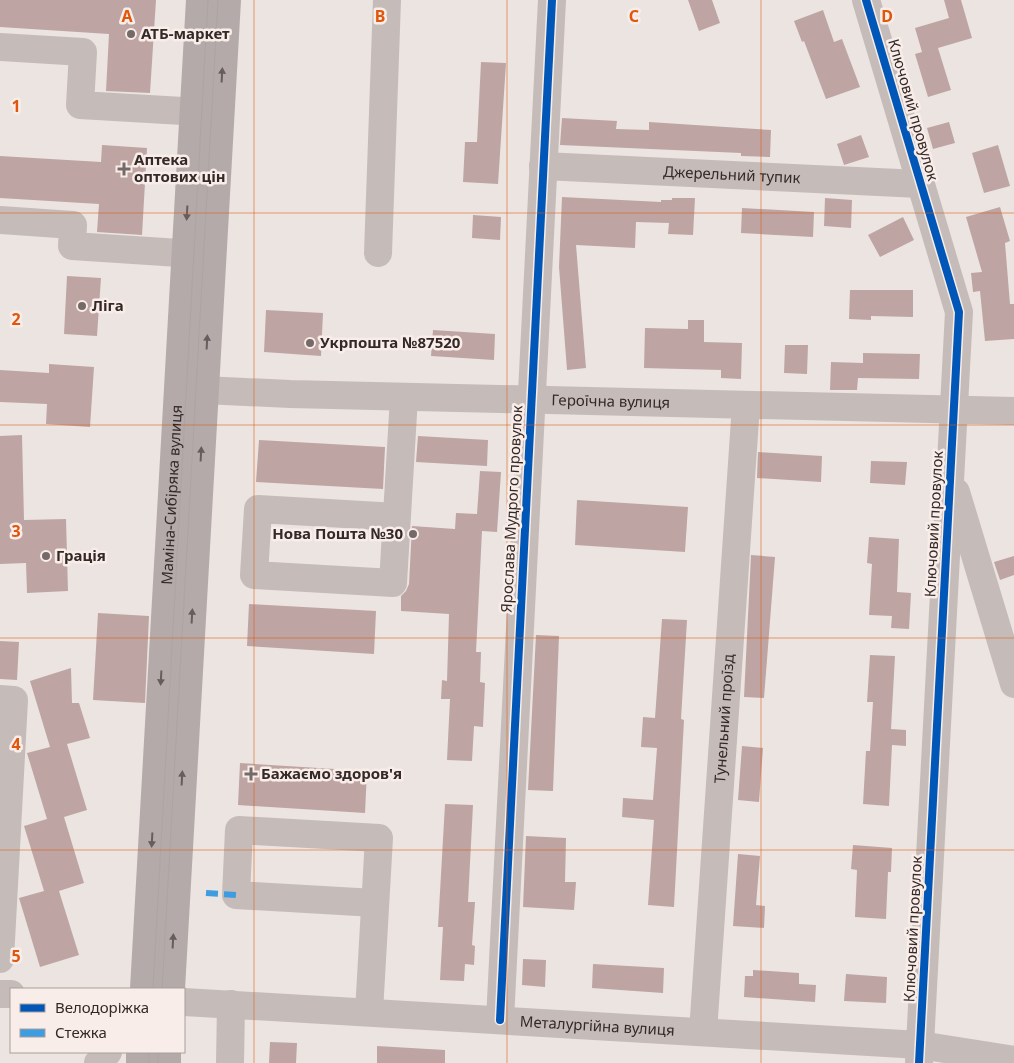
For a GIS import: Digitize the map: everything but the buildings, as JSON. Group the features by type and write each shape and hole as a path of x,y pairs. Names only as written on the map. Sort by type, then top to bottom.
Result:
{"main road":[{"name":"Маміна-Сибіряка вулиця","path":"144,988 200,0"},
{"name":"Маміна-Сибіряка вулиця","path":"171,988 227,0"}],"street":[{"path":"378,253 387,0"},
{"name":"Ярослава Мудрого провулок","path":"500,1020 552,0"},
{"name":"Ключовий провулок","path":"866,0 958,312 920,1054"},
{"path":"0,47 83,52 80,105 220,114"},
{"name":"Джерельний тупик","path":"543,166 920,184"},
{"path":"0,220 73,225 72,246 212,255"},
{"name":"Героїчна вулиця","path":"178,389 531,400 1014,411"},
{"path":"397,517 258,509 254,575 393,583 397,517 404,396"},
{"name":"Тунельний проїзд","path":"703,1032 746,405"},
{"path":"951,473 1014,684"},
{"path":"0,699 14,700 2,891 0,959"},
{"path":"369,1012 379,838 239,830 236,895 375,903"},
{"name":"Металургійна вулиця","path":"185,1002 703,1032 920,1054 1014,1060"},
{"path":"230,1063 231,1004"},
{"path":"98,1063 107,1053"}],"tram line":[{"path":"153,988 208,0"},
{"path":"162,988 218,0"},
{"path":"149,1053 149,1063"},
{"path":"158,1053 158,1063"}],"marked path":[{"path":"206,893 236,895"}],"cycle path":[{"path":"500,1020 552,0"},
{"path":"866,0 959,312 919,1063"}],"place":[{"name":"АТБ-маркет","path":"131,34"},
{"name":"Аптека оптових цін","path":"124,169"},
{"name":"Ліга","path":"82,306"},
{"name":"Укрпошта №87520","path":"310,343"},
{"name":"Нова Пошта №30","path":"413,534"},
{"name":"Грація","path":"46,556"},
{"name":"Бажаємо здоров'я","path":"251,774"}]}
